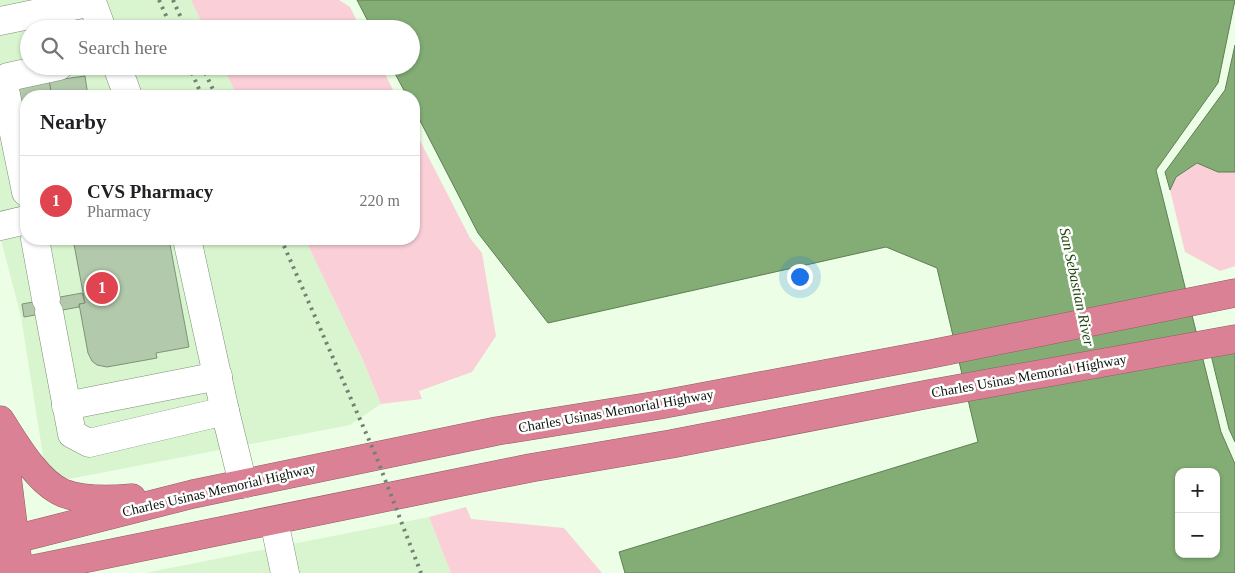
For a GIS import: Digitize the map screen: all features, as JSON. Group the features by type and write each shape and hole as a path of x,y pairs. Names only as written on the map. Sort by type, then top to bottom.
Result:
{"highway":[{"name":"Charles Usinas Memorial Highway","path":"8,541 193,494 497,431 658,405 921,356 1235,293"},
{"name":"Charles Usinas Memorial Highway","path":"19,573 530,468 1235,339"},
{"path":"0,419 24,458 46,481 60,492 74,496 107,500 193,494"},
{"path":"0,419 8,541 19,573"},
{"path":"0,565 19,573"}],"lane":[{"path":"0,21 91,1 98,20"},
{"path":"20,74 8,77 4,86 20,163"},
{"path":"120,75 126,90"},
{"path":"0,226 20,221"},
{"path":"37,245 72,434 89,443 225,411"},
{"path":"188,245 243,484"},
{"path":"66,406 218,376"},
{"path":"274,521 285,573"}],"shaded area":[{"path":"0,0 191,0 201,20 20,20 20,75 227,75 234,90 20,90 20,245 308,245 362,358 381,404 350,425 64,480 44,462 21,317 0,236"},
{"path":"191,0 339,0 350,7 356,20 201,20"},
{"path":"227,75 386,75 393,90 234,90"},
{"path":"420,141 470,238 482,253 496,336 472,372 419,391 422,399 381,404 362,358 308,245 420,245"},
{"path":"1197,163 1218,172 1235,172 1235,266 1220,271 1185,252 1170,190 1176,177"},
{"path":"466,507 471,519 564,528 602,573 451,573 429,517"},
{"path":"429,517 451,573 145,573"}],"water":[{"name":"San Sebastian River","path":"357,0 1235,0 1218,83 1156,170 1221,432 1235,464 1235,573 625,573 619,552 978,442 937,268 886,247 548,323 478,233 420,121 420,90 404,90 396,75 420,75 420,20 367,20"},
{"path":"1235,45 1235,172 1218,172 1197,163 1176,177 1170,190 1165,172 1225,90"},
{"path":"1235,351 1235,442 1229,429 1211,355"}],"building":[{"path":"85,76 87,90 51,90 49,81"},
{"path":"49,81 51,90 20,90 20,105 17,85"},
{"path":"74,245 170,245 189,347 156,353 157,358 107,367 97,365 92,361 88,353 79,304 85,303"},
{"path":"82,293 85,303 79,304 79,307 24,317 22,304"}],"railway":[{"path":"159,0 168,20"},
{"path":"173,0 182,20"},
{"path":"193,75 199,90"},
{"path":"206,75 213,90"},
{"path":"284,245 376,456 421,573"}],"place":[{"name":"CVS Pharmacy","path":"102,288"}]}
